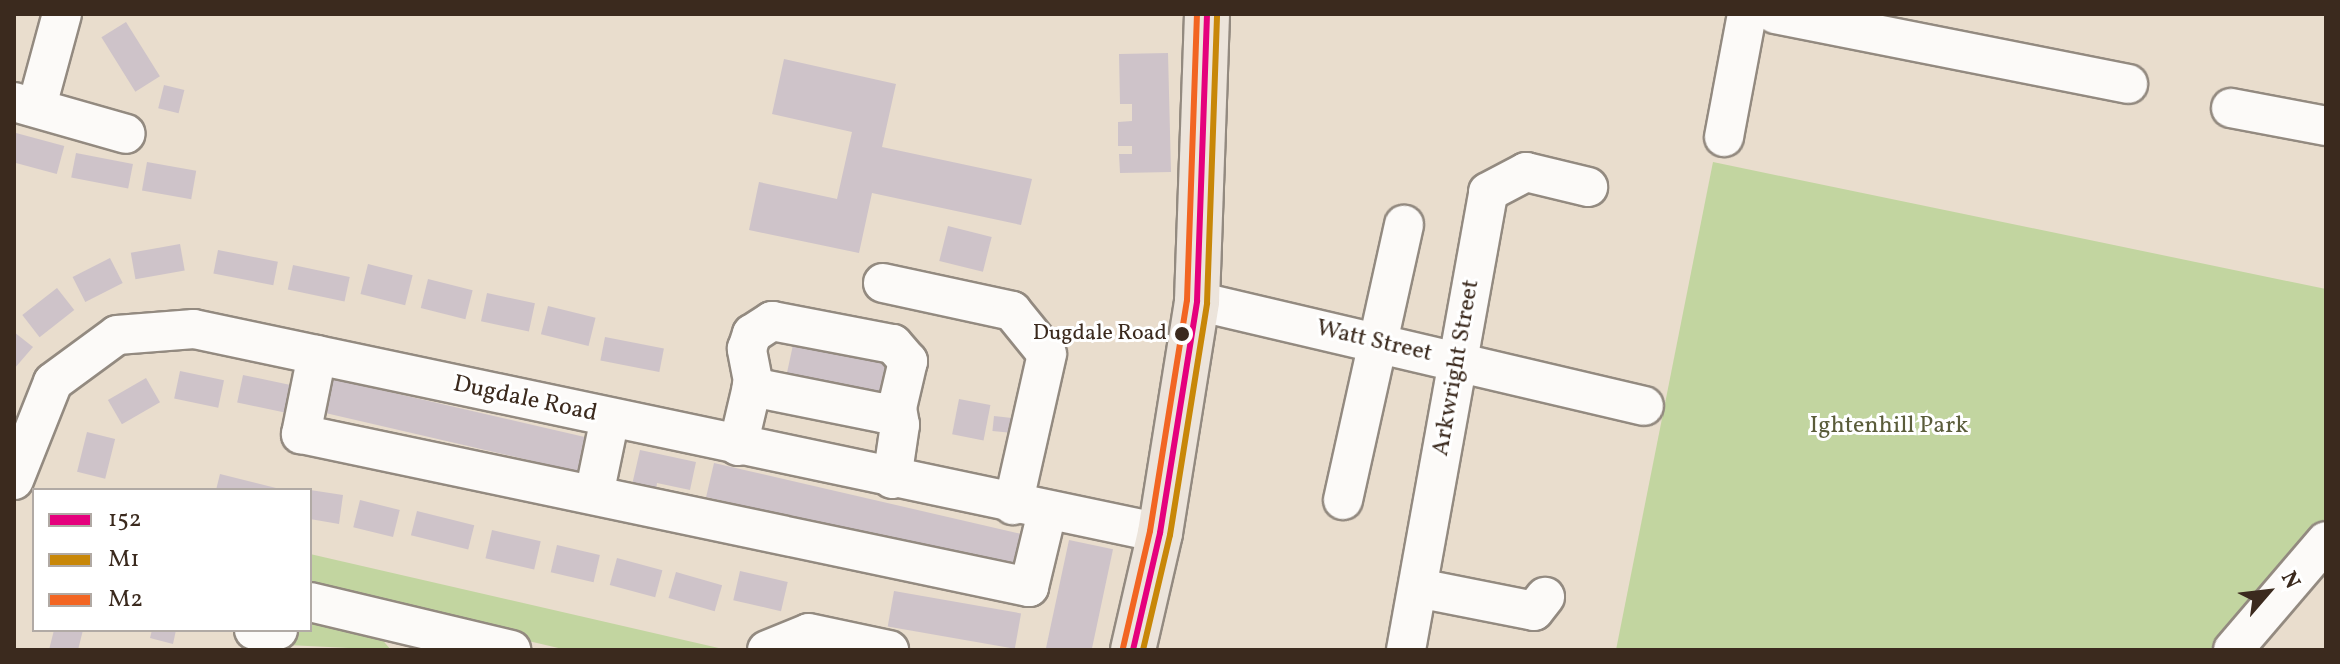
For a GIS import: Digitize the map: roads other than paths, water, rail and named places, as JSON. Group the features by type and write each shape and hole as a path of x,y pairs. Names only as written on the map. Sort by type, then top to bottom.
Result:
{"main road":[{"path":"1133,650 1160,533 1197,301 1207,14"}],"street":[{"path":"62,14 26,104 126,134"},
{"path":"1724,137 1747,14"},
{"path":"1775,14 2128,84"},
{"path":"2231,108 2326,126"},
{"name":"Arkwright Street","path":"1406,650 1488,192 1526,172 1588,187"},
{"path":"1343,500 1404,225"},
{"path":"317,355 301,434 1029,587 1030,508 1047,354 1012,311 883,283"},
{"name":"Watt Street","path":"1197,301 1644,406"},
{"path":"738,446 752,387 747,349 752,334 772,321 893,344 908,361 897,408 900,425 892,479"},
{"name":"Dugdale Road","path":"14,480 53,382 117,335 194,329 892,479 1160,533"},
{"path":"752,387 882,413 897,408"},
{"path":"594,495 610,418"},
{"path":"2233,650 2326,541"},
{"path":"1418,588 1534,611 1545,597"},
{"path":"312,603 413,639 511,650"},
{"path":"769,648 809,633 889,650"}],"place":[{"name":"Dugdale Road","path":"1182,334"}],"park label":[{"name":"Ightenhill Park","path":"1889,427"}]}
